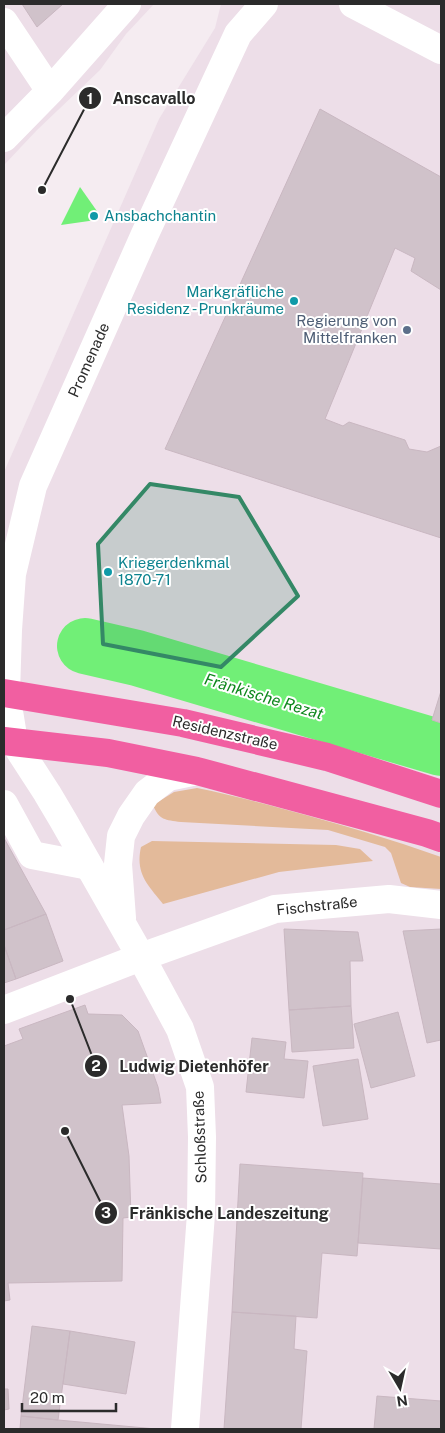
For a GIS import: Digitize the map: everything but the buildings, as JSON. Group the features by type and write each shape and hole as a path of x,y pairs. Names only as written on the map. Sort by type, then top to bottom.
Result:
{"main road":[{"name":"Residenzstraße","path":"5,693 183,723 327,757 441,794"},
{"path":"9,742 108,753 196,771 441,838"}],"street":[{"path":"4,138 50,91 127,4"},
{"name":"Promenade","path":"9,742 5,693 12,574 32,486 145,234 238,34 264,4"},
{"path":"353,4 441,50"},
{"path":"4,22 50,91"},
{"path":"4,529 32,486"},
{"name":"Schloßstraße","path":"9,742 47,793 123,924 180,1029 200,1087 202,1138 201,1214 185,1429"},
{"path":"123,924 118,864 121,836 147,793 168,777 196,771"},
{"path":"4,804 32,855 89,866"},
{"name":"Fischstraße","path":"4,1010 141,957 275,909 389,899 441,905"}],"highlighted area":[{"path":"150,484 239,497 298,596 221,667 103,644 98,544"}],"shaded area":[{"path":"154,4 221,4 215,28 159,119 4,472 4,165 37,130 100,70 126,34"},
{"path":"80,187 99,214 96,220 61,225"},
{"path":"197,788 326,821 441,857 441,889 410,887 401,883 391,853 385,847 328,830 175,821 163,818 155,810 153,805 174,792"},
{"path":"152,841 336,845 360,849 373,861 279,872 163,904 152,891 141,872 141,847"}],"waterway":[{"name":"Fränkische Rezat","path":"85,646 137,658 441,748"}],"place":[{"name":"Anscavallo","path":"42,190"},
{"name":"Ansbachchantin","path":"94,216"},
{"name":"Markgräfliche Residenz - Prunkräume","path":"294,301"},
{"name":"Regierung von Mittelfranken","path":"407,330"},
{"name":"Kriegerdenkmal 1870-71","path":"108,572"},
{"name":"Ludwig Dietenhöfer","path":"70,999"},
{"name":"Fränkische Landeszeitung","path":"65,1131"}]}
